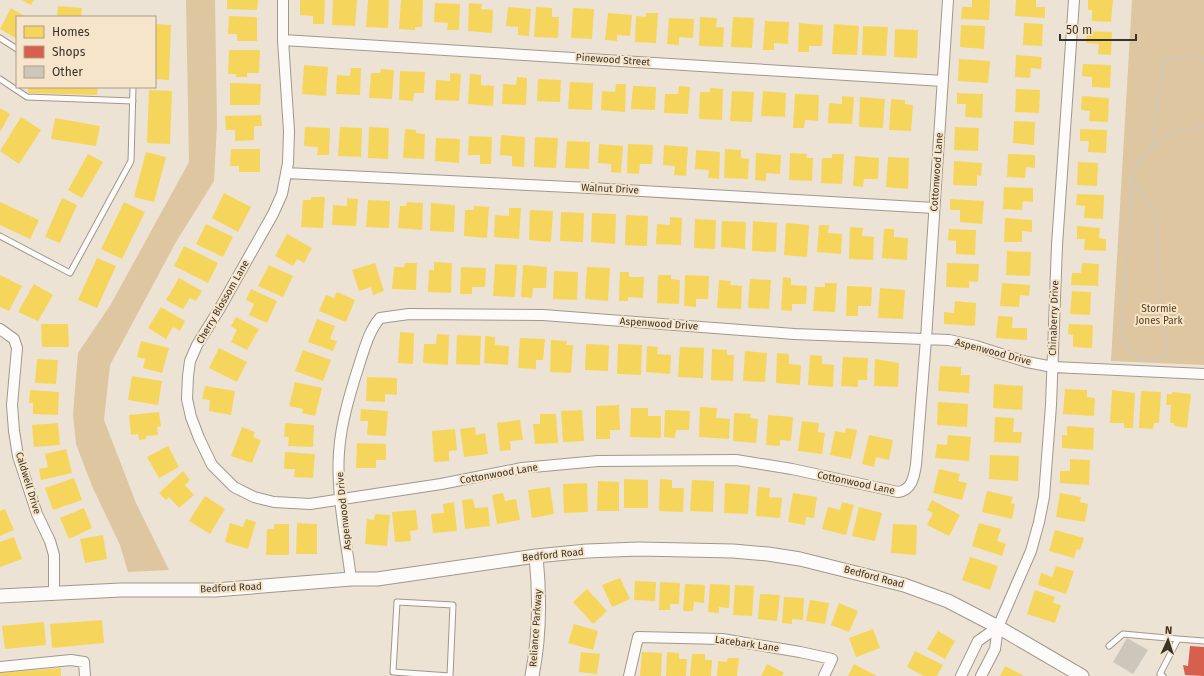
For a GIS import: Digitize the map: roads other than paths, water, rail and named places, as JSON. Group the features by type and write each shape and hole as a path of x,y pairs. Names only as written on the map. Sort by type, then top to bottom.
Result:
{"main road":[{"name":"Bedford Road","path":"0,596 121,590 215,590 351,579 377,579 536,556 587,551 638,549 734,551 800,559 904,584 948,601 998,627 1082,676"},
{"name":"Reliance Parkway","path":"532,676 536,656 539,592 536,556"}],"street":[{"name":"Cherry Blossom Lane","path":"283,0 283,40 289,131 286,173 282,194 273,214 220,308 197,345 190,360 187,399 191,417 212,465 234,487 254,496 274,502 310,504 341,500"},
{"name":"Cottonwood Lane","path":"341,500 441,484 522,468 598,461 736,460 792,469 898,492 903,491 910,486 916,465 926,339 948,0"},
{"name":"Chinaberry Drive","path":"998,627 1031,551 1039,522 1044,489 1053,367 1057,245 1074,0"},
{"name":"Pinewood Street","path":"283,40 943,81"},
{"name":"Walnut Drive","path":"286,173 590,188 934,208"},
{"name":"Aspenwood Drive","path":"351,579 341,500 339,451 347,406 370,332 380,318 410,314 543,315 794,334 949,340 976,346 1027,362 1053,367 1204,374"},
{"name":"Caldwell Drive","path":"0,329 14,339 17,348 12,405 14,431 18,456 36,514 50,541 54,554 54,593"},
{"path":"961,676 978,642 998,627"},
{"path":"981,676 995,649 998,627"},
{"name":"Lacebark Lane","path":"629,676 638,637 722,639 832,659 824,676"},
{"path":"0,667 71,660 84,662 85,676"}],"lane":[{"path":"0,38 16,48"},
{"path":"0,79 27,97 133,101"},
{"path":"0,236 70,273 131,161 133,88"},
{"path":"397,602 453,605 450,676 393,672 397,602"},
{"path":"1109,646 1122,634 1204,641"},
{"path":"1160,675 1178,639"}],"park label":[{"name":"Stormie Jones Park","path":"1159,314"}]}
